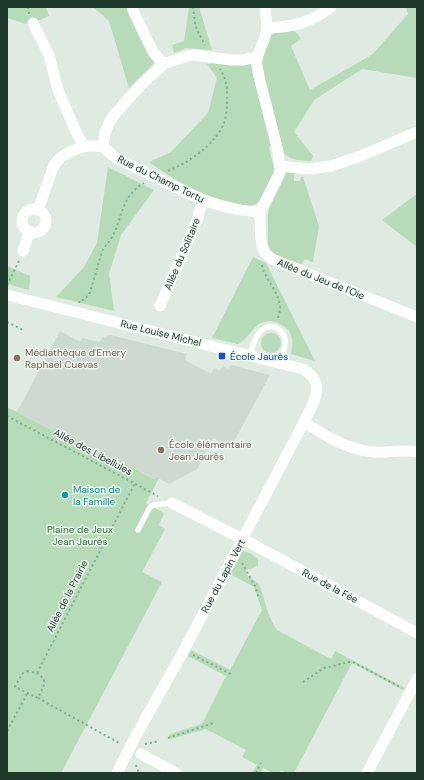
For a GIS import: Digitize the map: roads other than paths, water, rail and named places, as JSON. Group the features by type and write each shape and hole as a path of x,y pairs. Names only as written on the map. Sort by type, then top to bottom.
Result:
{"street":[{"path":"132,7 153,52 164,64"},
{"path":"260,212 279,174 280,166 277,147 256,60 267,28 265,7"},
{"path":"267,28 288,27 307,22 331,7"},
{"path":"33,23 49,56 58,90 76,132 84,146"},
{"path":"38,210 57,160 61,156 84,146 102,147 105,132 114,115 140,86 164,64 187,56 243,60 257,56"},
{"path":"280,166 309,169 331,166 358,157 417,132"},
{"name":"Rue du Champ Tortu","path":"102,147 116,158 194,196 247,212 260,212"},
{"name":"Allée du Solitaire","path":"160,306 198,218 204,200"},
{"path":"30,210 42,211 46,218 46,226 37,234 30,233 23,228 22,219 26,212 30,210"},
{"name":"Allée du Jeu de l'Oie","path":"260,212 261,245 263,251 274,260 417,317"},
{"path":"23,251 30,233"},
{"name":"Rue Louise Michel","path":"7,296 303,369 312,376"},
{"name":"Rue du Lapin Vert","path":"117,773 134,751 232,557 304,422 316,397 316,382 312,376"},
{"path":"304,422 335,441 359,449 372,452 417,452"},
{"name":"Rue de la Fée","path":"172,503 417,633"},
{"path":"367,773 417,679"},
{"path":"134,751 176,773"}],"lane":[{"path":"250,356 254,340 260,332 264,328 271,326 276,327 283,333 285,338 284,350 280,364"},
{"path":"138,530 150,507 154,505 172,503"}],"place":[{"name":"École Jaurès","path":"222,356"},
{"name":"Médiathèque d'Emery Raphaël Cuevas","path":"17,358"},
{"name":"École élémentaire Jean Jaurès","path":"161,450"},
{"name":"Maison de la Famille","path":"65,495"}],"park label":[{"name":"Plaine de Jeux Jean Jaurès","path":"80,534"}]}
